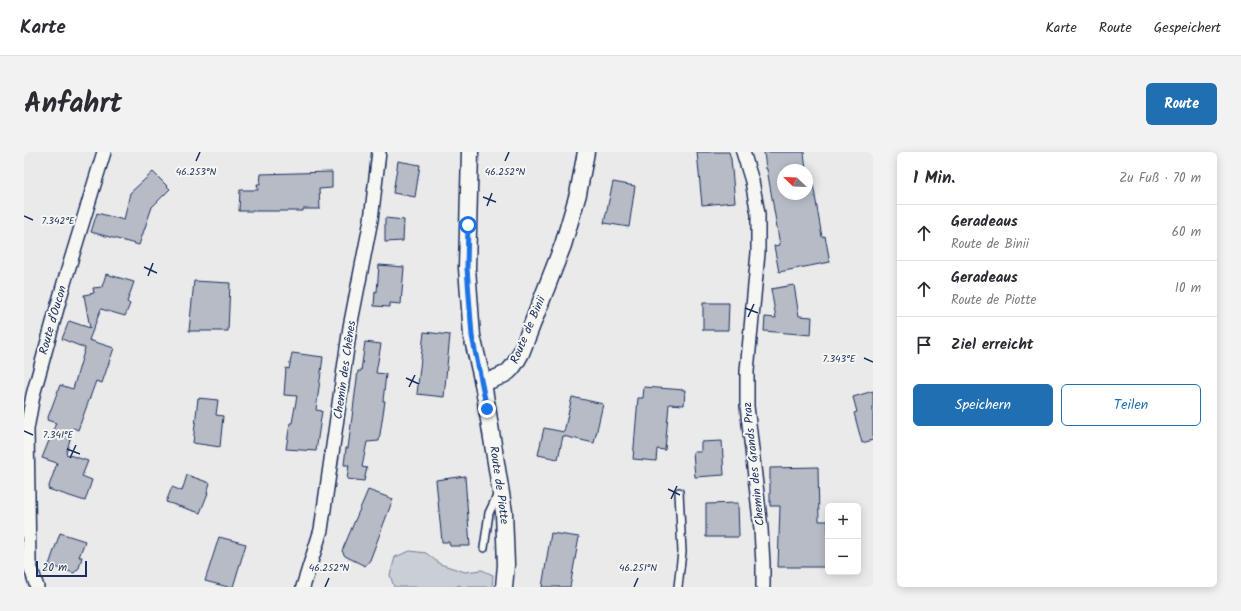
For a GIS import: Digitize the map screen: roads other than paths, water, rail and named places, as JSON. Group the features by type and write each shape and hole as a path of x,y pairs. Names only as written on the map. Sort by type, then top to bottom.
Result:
{"street":[{"name":"Route d'Oucon","path":"36,587 29,563 27,429 33,395 64,283 104,152"},
{"name":"Chemin des Chênes","path":"303,587 321,530 350,327 371,220 379,152"},
{"path":"470,152 467,268 472,336 483,383"},
{"name":"Route de Binii","path":"483,383 508,374 514,367 521,353 562,245 578,194 586,152"},
{"name":"Chemin des Grands Praz","path":"744,152 753,186 758,214 758,253 747,371 747,406 761,529 764,564 763,587"},
{"name":"Route de Piotte","path":"483,383 504,512 506,565 504,587"}],"lane":[{"path":"484,548 489,514 500,488"},
{"path":"678,587 682,552 679,492"}]}
